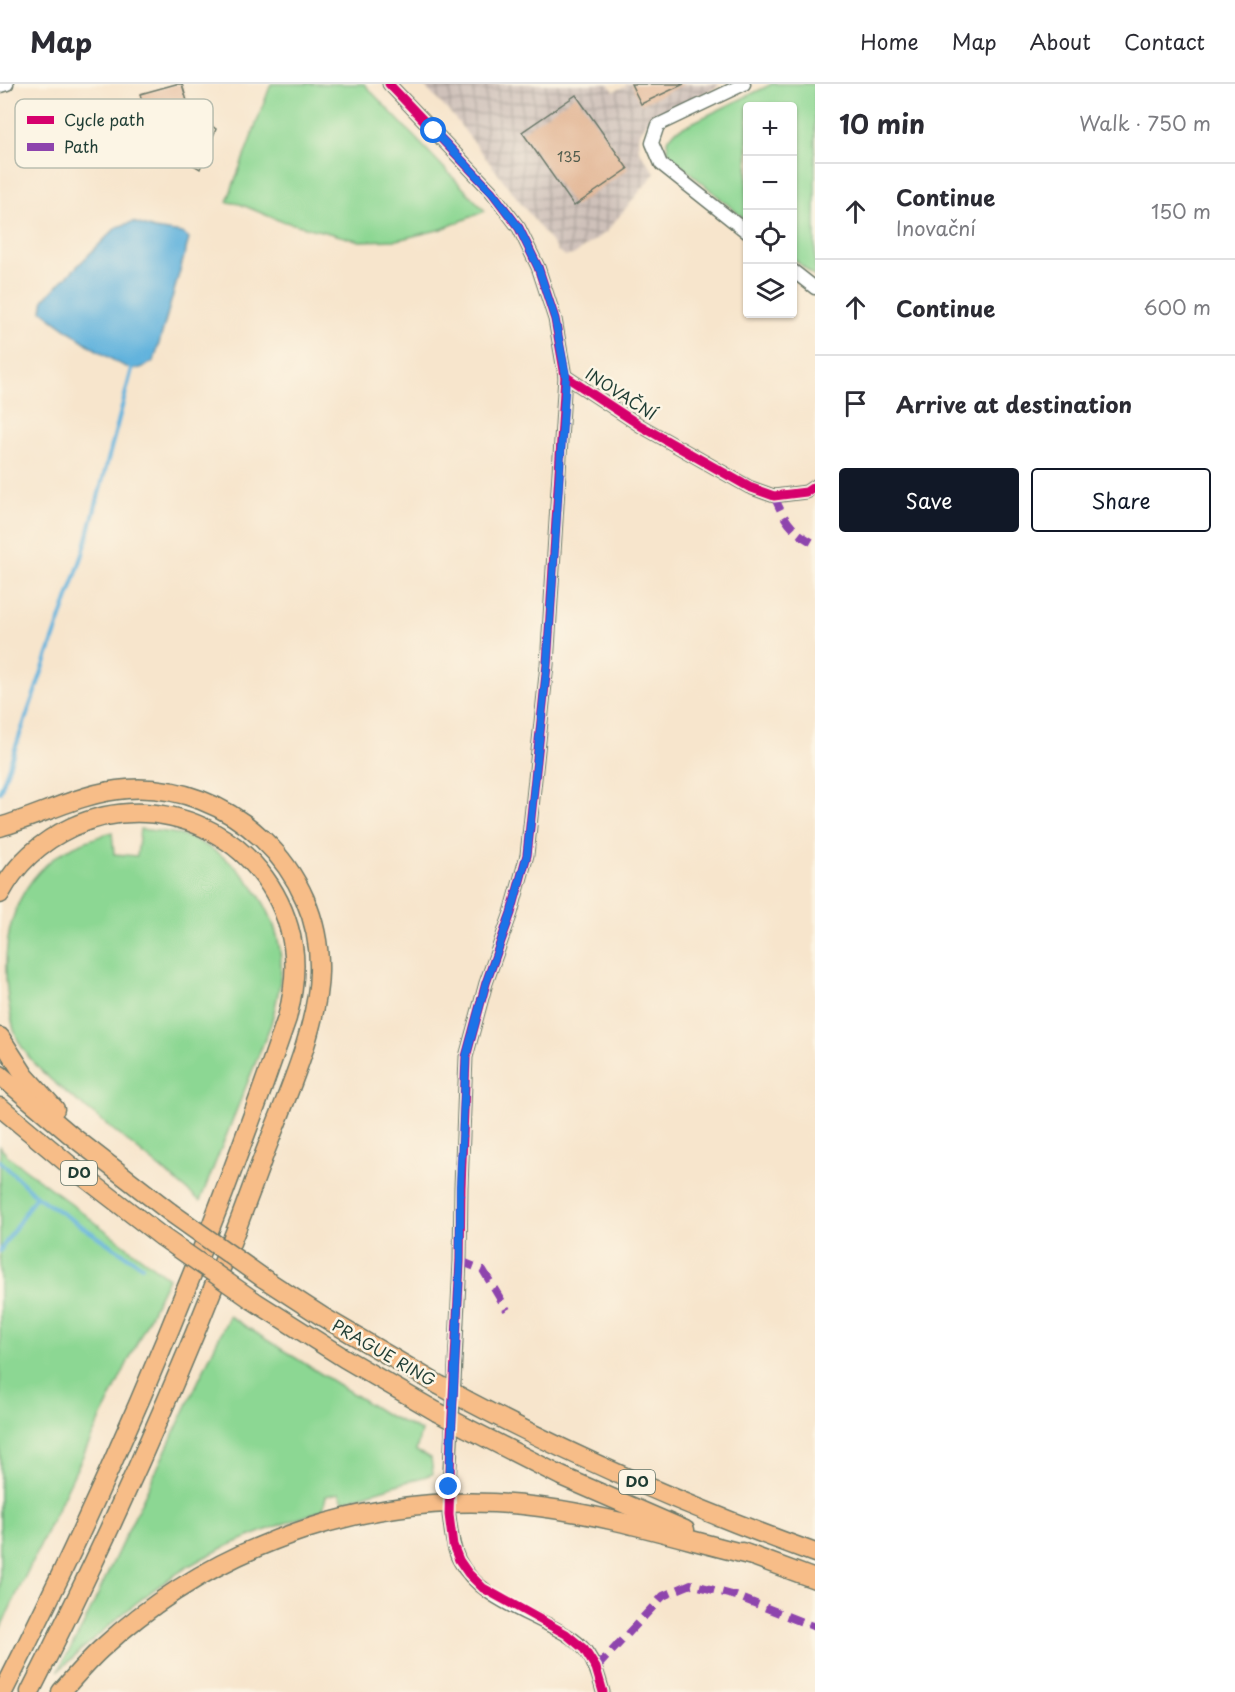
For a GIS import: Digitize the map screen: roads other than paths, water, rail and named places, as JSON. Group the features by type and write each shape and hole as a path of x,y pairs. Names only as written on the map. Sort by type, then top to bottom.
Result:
{"highway":[{"path":"1,827 82,797 112,790 161,790 194,797 209,803 237,819 264,839 294,878 302,892 313,924 320,972 307,1037 214,1286 123,1500 30,1692"},
{"path":"0,894 15,871 29,856 50,839 69,829 115,813 137,812 171,816 193,822 218,834 260,870 277,896 286,917 294,947 295,966 292,998 287,1018 234,1169 201,1252 103,1484 3,1692"},
{"path":"0,1037 26,1076 99,1158"},
{"name":"PRAGUE RING","path":"0,1075 99,1158 170,1212 263,1278 333,1323 468,1401 576,1455 663,1494 813,1552"},
{"name":"PRAGUE RING","path":"0,1107 160,1236 254,1301 344,1358 437,1412 561,1476 648,1514 812,1577"},
{"path":"61,1692 113,1638 161,1600 186,1584 263,1544 339,1518 426,1504 462,1502 540,1507 609,1521 753,1556"}],"street":[{"path":"0,86 7,84"},
{"name":"INOVAČNÍ","path":"389,84 491,191 519,228 538,267 555,319 566,376 641,426 749,487 774,496 806,492 815,486"},
{"path":"743,230 662,164 652,143 658,125 744,84"},
{"path":"797,274 815,288"},
{"path":"449,1487 460,1261 460,1187 466,1057 486,983 511,913 527,855 547,665 566,376"},
{"path":"449,1515 453,1545 468,1573 483,1588 566,1634 584,1649 596,1668 603,1692"}],"water":[{"path":"133,222 154,229 182,233 189,239 154,361 136,369 114,361 101,353 42,311 44,299 117,227"}],"waterway":[{"path":"0,792 83,554 132,369"},
{"path":"0,1161 36,1196 142,1266"},
{"path":"0,1251 36,1196"}]}
